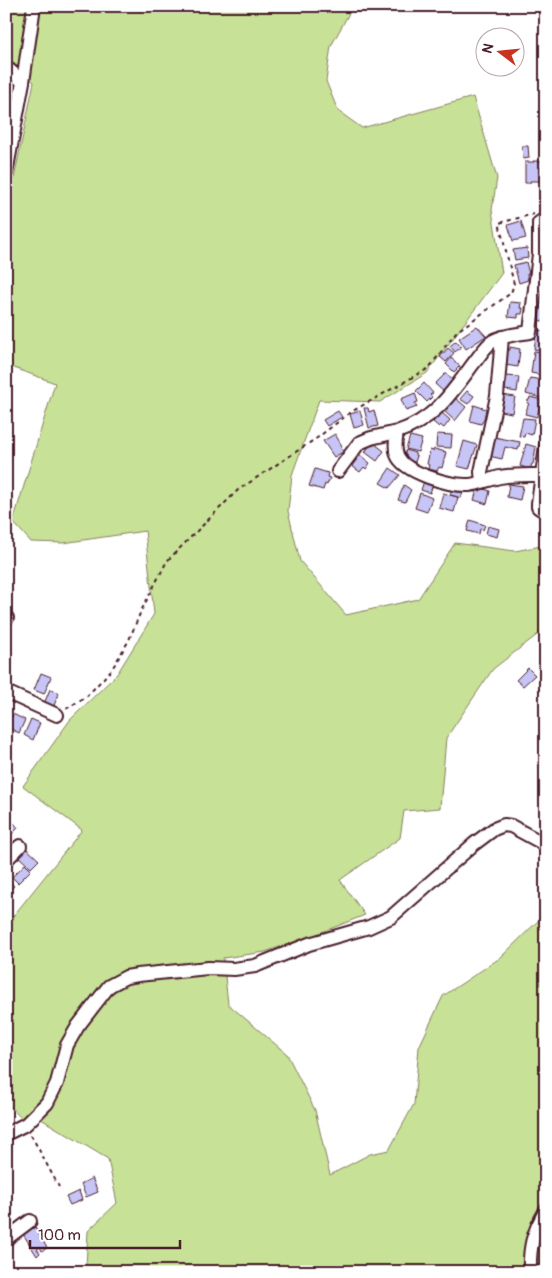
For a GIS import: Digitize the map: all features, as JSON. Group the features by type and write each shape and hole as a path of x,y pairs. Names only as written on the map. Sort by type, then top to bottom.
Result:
{"street":[{"path":"6,173 23,82 34,6"},
{"path":"6,66 23,82"},
{"path":"338,471 359,443 407,429 436,411 491,342 502,337 530,332 539,254 539,223 544,219"},
{"path":"482,482 481,472 497,396 502,337"},
{"path":"397,432 395,446 397,456 412,469 440,481 470,484 516,475 544,475"},
{"path":"546,446 544,475 538,507 541,509 546,508"},
{"path":"6,692 57,715"},
{"path":"6,1134 26,1124 47,1103 58,1083 67,1045 78,1026 109,986 138,975 208,968 234,969 255,966 309,944 369,927 391,917 474,844 494,829 504,825 510,826 546,845"},
{"path":"6,860 20,846"},
{"path":"530,1272 532,1239 535,1228 546,1210"},
{"path":"6,1239 30,1221"}],"path":[{"path":"57,715 87,696 112,669 129,640 141,611 167,561 238,490 317,438 351,412 429,368 456,332 511,294 514,284 498,223 532,213 544,219"},
{"path":"26,1124 59,1187"}],"green space":[{"path":"6,6 353,6 331,46 326,81 338,111 362,128 473,97 497,178 492,210 502,273 427,373 380,402 319,400 292,475 288,511 300,561 346,615 418,599 455,543 515,551 546,545 546,628 493,669 446,738 440,808 404,811 400,838 340,880 365,915 265,952 223,958 228,1004 287,1054 315,1110 330,1175 370,1154 389,1150 414,1104 419,1047 443,996 500,958 546,913 546,1272 83,1272 86,1266 88,1231 117,1203 108,1159 41,1119 21,1118 6,1102 6,925 82,830 23,786 70,720 117,674 154,614 145,531 63,543 31,542 13,522 55,383 6,365 6,217 34,82 6,56"}],"building":[{"path":"522,146 528,146 529,158 523,159"},
{"path":"525,162 542,162 542,168 540,168 541,181 525,183"},
{"path":"521,221 526,238 513,241 508,225"},
{"path":"527,248 528,258 515,260 513,250"},
{"path":"526,262 529,274 527,274 528,280 519,283 514,265"},
{"path":"544,273 546,273 546,295 542,294"},
{"path":"510,302 521,303 520,308 523,308 522,314 518,314 518,318 508,317"},
{"path":"541,302 546,303 546,322 538,320"},
{"path":"477,326 486,336 466,349 459,338"},
{"path":"537,330 546,331 544,351 534,349"},
{"path":"456,341 461,347 455,352 450,346"},
{"path":"510,347 520,349 518,367 505,365 507,350 510,350"},
{"path":"448,348 454,353 446,362 440,357"},
{"path":"534,351 546,353 544,372 542,371 541,375 531,373"},
{"path":"451,358 460,366 454,372 446,364"},
{"path":"445,374 453,381 444,392 435,384"},
{"path":"507,376 519,377 517,392 505,390"},
{"path":"530,378 542,380 541,385 544,386 541,398 526,394"},
{"path":"424,383 433,393 427,402 416,391"},
{"path":"467,391 474,396 468,404 460,399"},
{"path":"415,393 418,402 415,403 417,407 406,411 401,399"},
{"path":"502,395 515,397 512,413 500,411"},
{"path":"454,397 466,407 455,421 444,411"},
{"path":"530,397 541,400 537,417 525,414"},
{"path":"474,405 486,409 481,424 470,421"},
{"path":"364,408 368,408 369,412 374,410 378,426 369,428"},
{"path":"338,411 342,417 327,426 323,420"},
{"path":"360,411 364,425 354,428 350,414"},
{"path":"441,412 450,420 444,428 440,425 439,427 433,422"},
{"path":"523,418 535,419 532,435 525,433 524,437 519,436"},
{"path":"335,434 342,446 343,452 334,457 323,441"},
{"path":"437,434 452,435 451,448 436,447"},
{"path":"410,436 422,439 418,452 406,449"},
{"path":"494,437 520,442 518,450 505,447 502,459 489,456"},
{"path":"464,441 477,445 469,469 457,466"},
{"path":"371,444 373,446 375,444 384,451 377,461 365,452"},
{"path":"526,444 536,447 533,464 530,469 520,466"},
{"path":"434,449 446,452 442,468 439,467 437,471 428,469 429,465 427,464 430,450 433,451"},
{"path":"406,450 415,453 417,456 415,462 406,460 407,456 404,456"},
{"path":"360,455 370,463 366,469 364,467 360,472 352,466"},
{"path":"390,468 400,475 389,488 380,483"},
{"path":"315,469 328,473 327,477 330,478 323,490 309,486"},
{"path":"424,481 433,484 430,493 421,490"},
{"path":"509,484 523,486 520,500 507,497"},
{"path":"404,485 411,490 405,502 398,500"},
{"path":"481,488 490,491 487,504 474,500 477,490 480,491"},
{"path":"452,489 463,492 461,498 450,495"},
{"path":"420,493 432,498 427,512 415,508"},
{"path":"443,493 458,497 454,512 439,508"},
{"path":"470,520 485,525 483,530 480,529 479,534 467,531"},
{"path":"488,526 499,529 497,537 486,534"},
{"path":"528,668 535,675 523,686 516,680"},
{"path":"41,673 51,677 44,694 34,690"},
{"path":"50,689 59,693 53,708 44,704"},
{"path":"13,714 25,720 19,733 7,727"},
{"path":"31,719 40,723 33,740 24,735"},
{"path":"14,823 18,828 7,839 6,831"},
{"path":"26,848 39,860 31,868 18,856"},
{"path":"25,864 31,870 18,883 12,877"},
{"path":"6,878 14,886 6,894"},
{"path":"92,1178 98,1192 86,1197 81,1184"},
{"path":"79,1191 82,1200 70,1205 66,1197"},
{"path":"35,1227 47,1248 42,1251 40,1247 37,1249 40,1253 37,1256 23,1234"}]}
